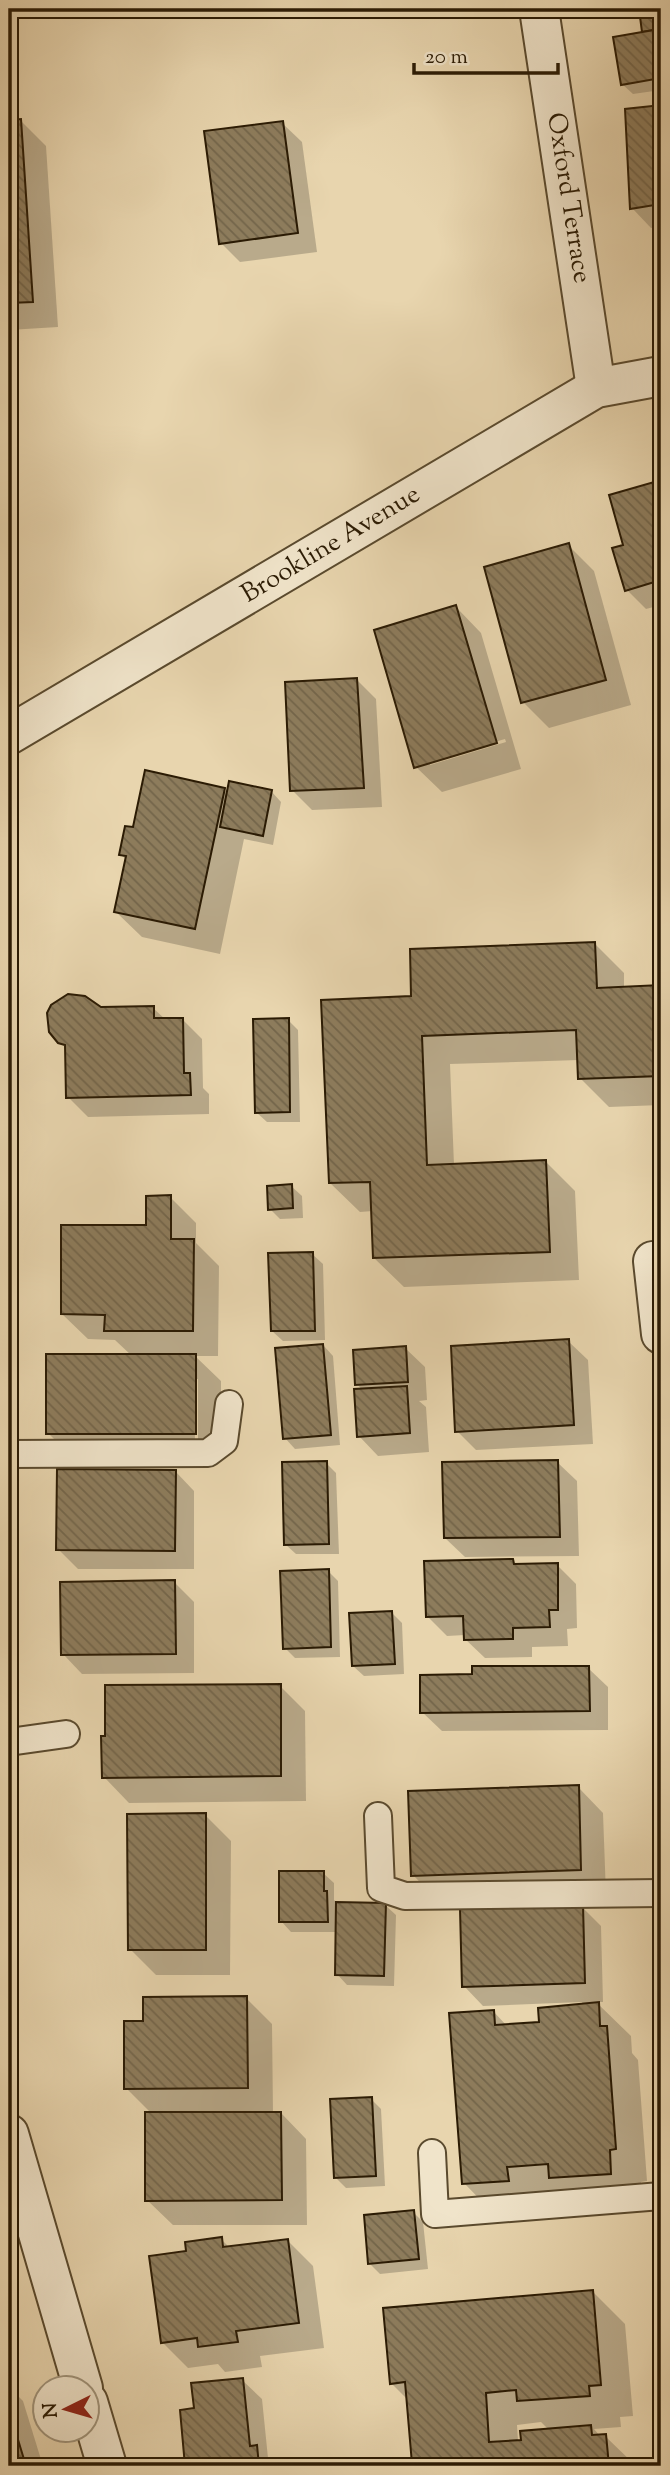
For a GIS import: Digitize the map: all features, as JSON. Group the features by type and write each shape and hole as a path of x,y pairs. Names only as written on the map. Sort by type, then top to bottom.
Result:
{"street":[{"name":"Oxford Terrace","path":"539,9 596,388"},
{"name":"Brookline Avenue","path":"10,739 596,388 661,376"},
{"path":"653,1261 661,1334"},
{"path":"9,2134 79,2374"},
{"path":"100,2444 107,2466"}],"lane":[{"path":"9,1454 208,1453 224,1441 229,1404"},
{"path":"9,1742 66,1734"},
{"path":"378,1816 382,1888 405,1896 661,1893"},
{"path":"432,2152 435,2214 661,2196"}],"building":[{"path":"639,9 661,9 661,29 642,32"},
{"path":"654,30 661,78 621,85 613,37"},
{"path":"661,105 661,204 630,209 625,109"},
{"path":"21,119 33,302 9,303 9,120"},
{"path":"283,121 298,233 219,244 204,131"},
{"path":"661,480 661,580 625,591 612,548 623,545 609,495"},
{"path":"569,543 606,680 521,703 484,567"},
{"path":"456,605 497,743 414,768 374,630"},
{"path":"357,678 364,788 290,791 285,682"},
{"path":"145,770 225,788 195,929 114,912 126,856 119,855 125,826 133,827"},
{"path":"229,781 272,790 263,836 220,827"},
{"path":"595,942 597,988 661,985 661,1076 578,1079 576,1030 422,1036 427,1165 546,1160 550,1252 373,1258 370,1182 329,1183 321,1000 411,996 410,949"},
{"path":"68,994 85,996 101,1007 154,1006 154,1018 183,1018 184,1073 190,1073 191,1095 66,1098 65,1045 58,1043 49,1032 47,1013 51,1005"},
{"path":"289,1018 290,1112 255,1113 253,1019"},
{"path":"292,1184 293,1208 268,1210 267,1186"},
{"path":"171,1195 171,1239 194,1239 193,1331 104,1331 105,1315 61,1314 61,1225 146,1225 146,1196"},
{"path":"313,1252 315,1331 271,1331 268,1253"},
{"path":"569,1339 574,1425 455,1432 451,1346"},
{"path":"323,1344 331,1435 283,1439 275,1348"},
{"path":"406,1346 408,1382 355,1385 353,1350"},
{"path":"46,1354 196,1354 196,1434 46,1434"},
{"path":"407,1386 410,1433 357,1437 354,1389"},
{"path":"558,1460 560,1537 444,1538 442,1462"},
{"path":"327,1461 329,1544 284,1545 282,1462"},
{"path":"57,1469 176,1470 175,1551 56,1550"},
{"path":"513,1559 514,1564 558,1563 558,1610 549,1610 550,1627 513,1628 513,1639 464,1640 463,1616 426,1617 424,1561"},
{"path":"329,1569 331,1647 283,1649 280,1571"},
{"path":"175,1580 176,1654 61,1655 60,1582"},
{"path":"392,1611 395,1664 352,1666 349,1613"},
{"path":"472,1666 589,1666 590,1711 420,1713 420,1675 472,1674"},
{"path":"281,1684 281,1776 102,1778 101,1736 105,1736 105,1685"},
{"path":"579,1785 581,1870 411,1876 408,1791"},
{"path":"206,1813 206,1950 128,1950 127,1814"},
{"path":"279,1871 324,1871 328,1922 279,1922"},
{"path":"336,1902 386,1903 384,1976 335,1975"},
{"path":"583,1905 585,1983 462,1987 460,1909"},
{"path":"247,1996 248,2088 124,2089 124,2021 143,2021 143,1997"},
{"path":"599,2002 600,2026 607,2026 616,2149 610,2150 611,2174 549,2178 548,2164 507,2167 509,2181 462,2184 449,2013 494,2010 495,2025 539,2022 538,2008"},
{"path":"372,2097 376,2176 334,2178 330,2099"},
{"path":"145,2112 281,2112 282,2200 145,2201"},
{"path":"414,2210 419,2259 368,2264 364,2215"},
{"path":"222,2237 223,2247 288,2239 299,2323 236,2331 238,2342 198,2347 197,2338 161,2343 149,2256 186,2251 185,2242"},
{"path":"593,2290 601,2385 589,2386 590,2396 517,2401 516,2390 486,2393 489,2442 521,2440 520,2431 591,2425 592,2435 606,2434 609,2466 395,2466 412,2464 405,2382 390,2384 383,2308"},
{"path":"243,2378 250,2446 257,2445 259,2466 185,2466 180,2410 194,2408 191,2383"},
{"path":"9,2410 26,2466 9,2466"}]}
